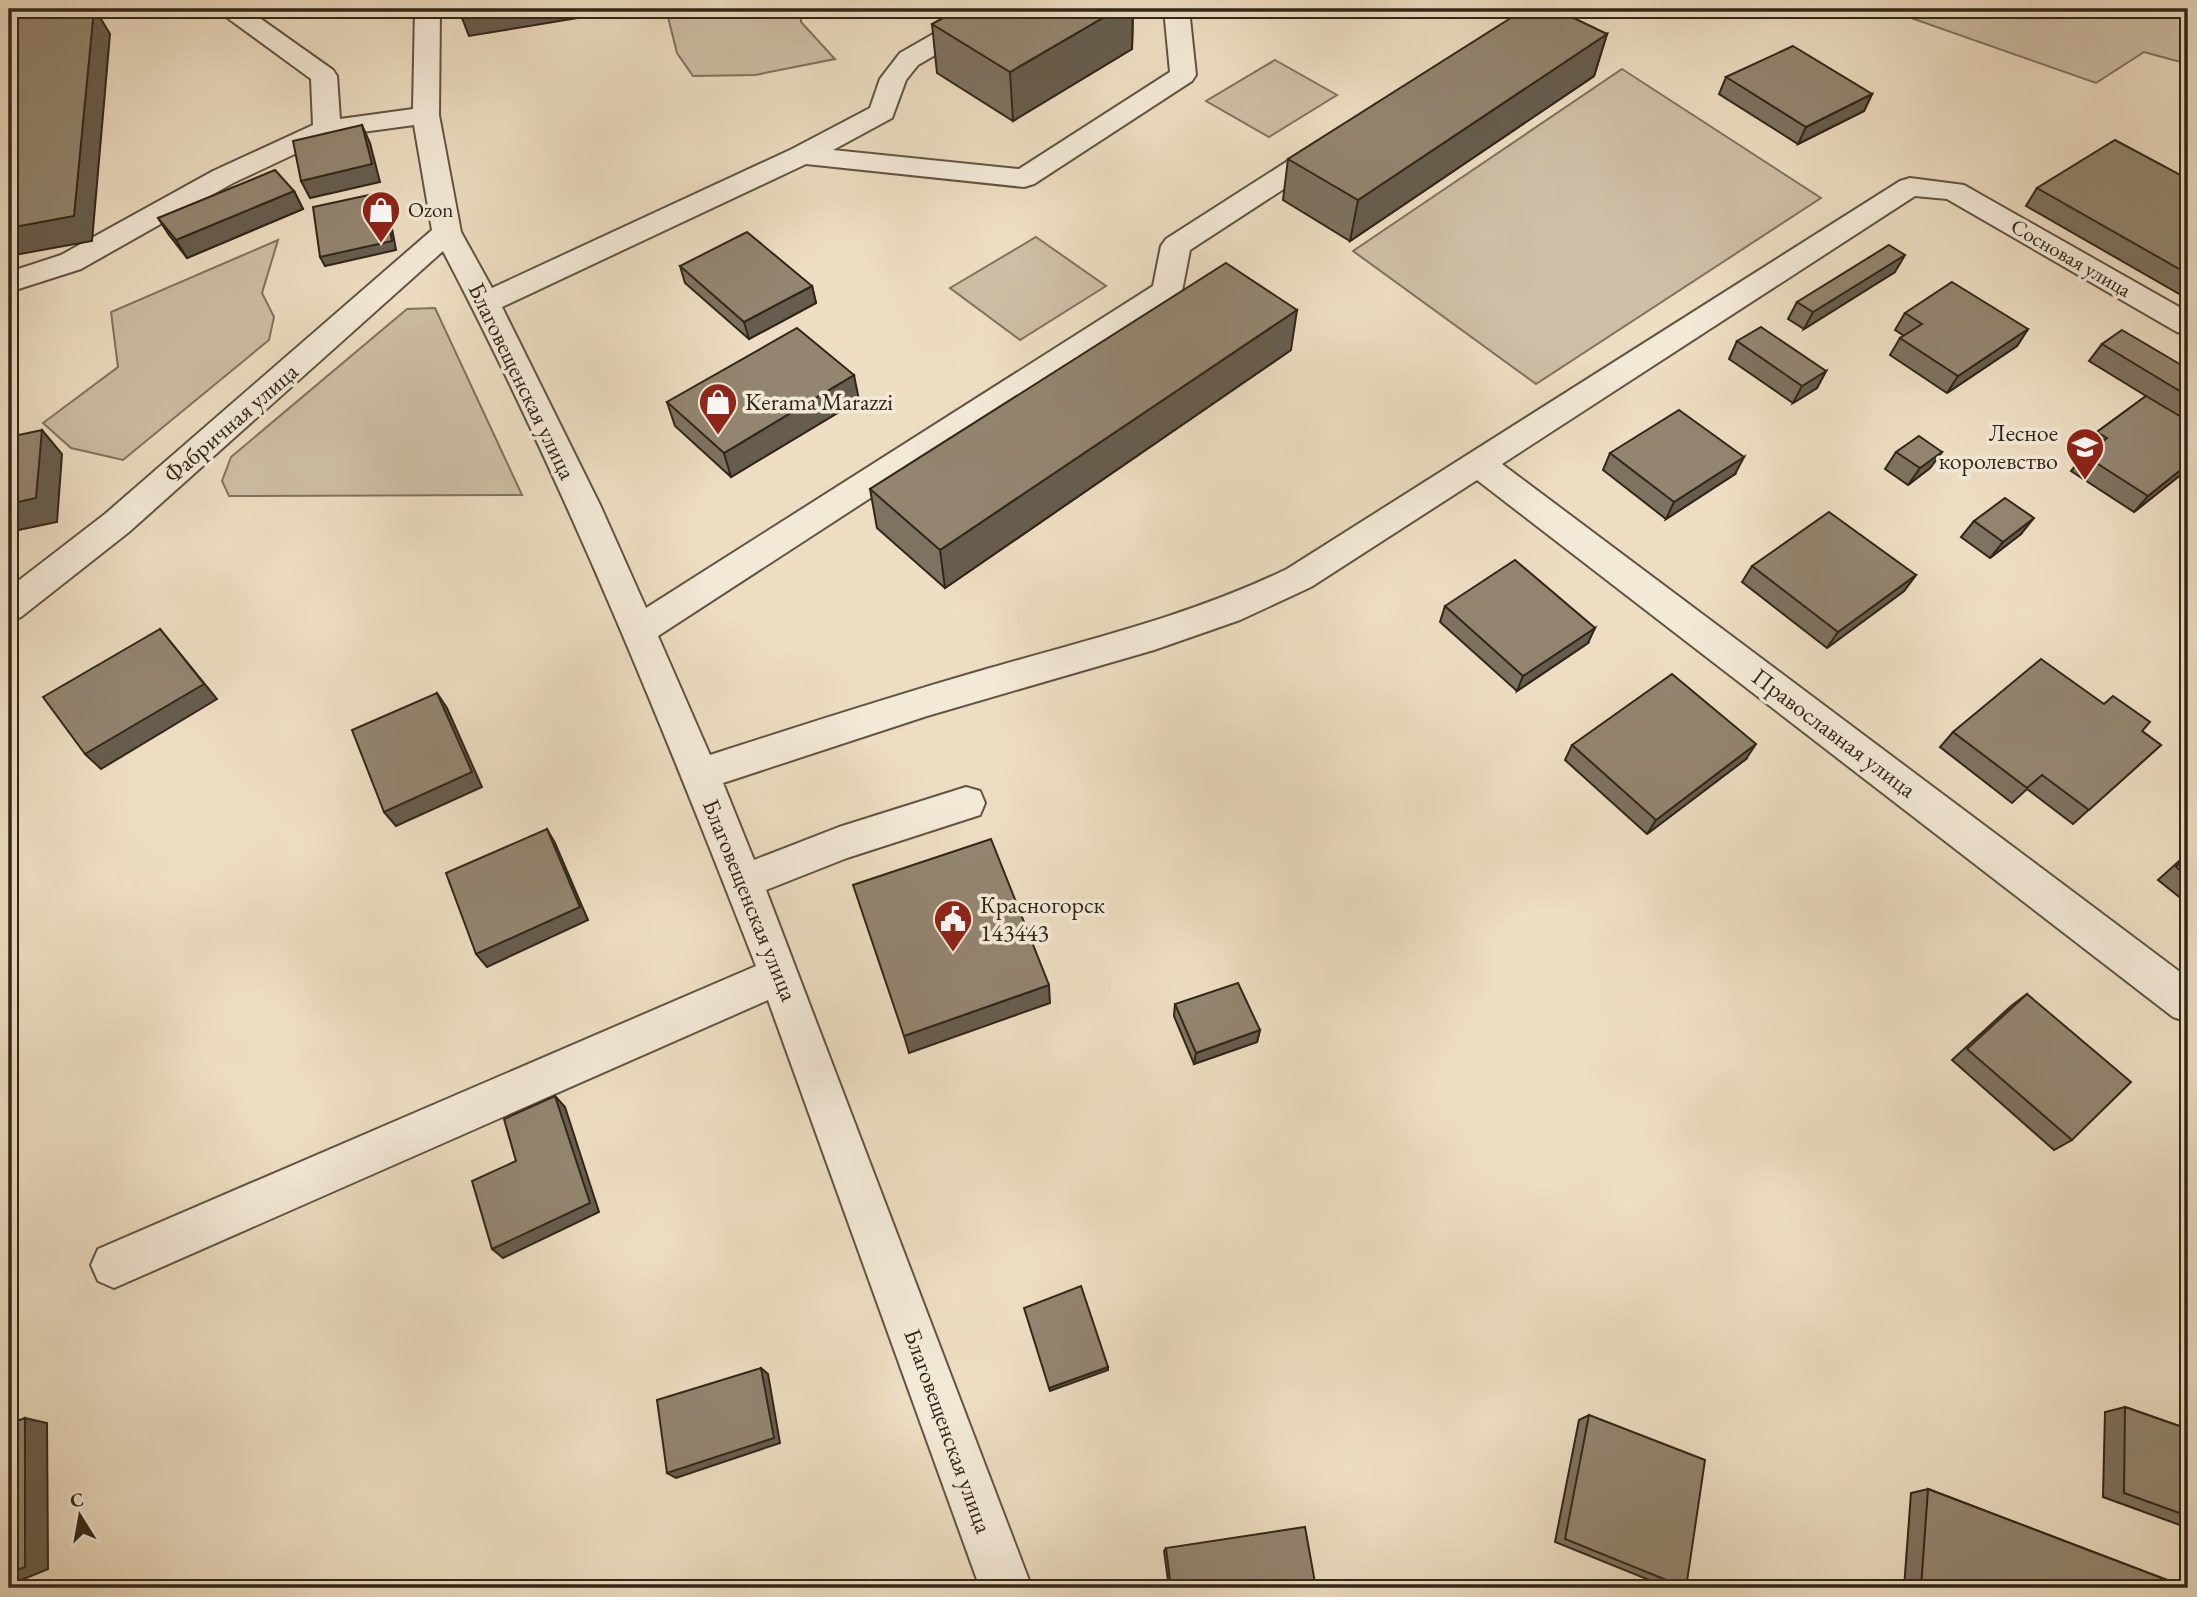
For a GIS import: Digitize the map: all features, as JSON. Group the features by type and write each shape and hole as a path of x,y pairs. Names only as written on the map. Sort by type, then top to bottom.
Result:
{"street":[{"path":"231,9 324,76 327,129"},
{"name":"Благовещенская улица","path":"428,9 426,115 447,232 485,303 639,629 700,774 780,975 1006,1588"},
{"path":"485,303 802,155 881,112 893,79 909,59 988,14 989,9"},
{"path":"802,155 1024,177 1183,75 1177,9"},
{"path":"9,282 71,262 223,177 327,129 426,115"},
{"path":"639,629 1167,291 1176,246 1353,132"},
{"name":"Сосновая улица","path":"1479,464 1910,187 1954,191 2188,325"},
{"name":"Фабричная улица","path":"9,607 117,523 447,232"},
{"path":"700,774 911,705 1139,640 1253,602 1299,578 1479,464"},
{"name":"Православная улица","path":"1479,464 2188,1003"},
{"path":"742,882 839,844 966,803"},
{"path":"114,1265 780,975"}],"shaded area":[{"path":"666,9 801,9 801,22 835,59 755,75 693,76 677,53"},
{"path":"1916,9 2188,9 2188,64 2144,52 2096,83 1911,18"},
{"path":"1275,60 1337,95 1269,137 1206,101"},
{"path":"1622,69 1821,198 1536,384 1353,251"},
{"path":"1036,237 1106,286 1020,340 950,288"},
{"path":"278,240 262,293 274,317 269,340 123,460 71,448 43,423 118,367 111,312"},
{"path":"435,308 522,495 229,496 222,481 231,457 407,309"}],"building":[{"path":"9,9 62,9 61,14 94,9 74,216 9,228"},
{"path":"461,9 522,9 462,18"},
{"path":"960,9 1118,9 1010,72 932,24"},
{"path":"1525,9 1555,9 1607,34 1358,200 1288,159"},
{"path":"1793,46 1872,94 1806,127 1726,77"},
{"path":"362,125 372,164 301,181 293,141"},
{"path":"2115,140 2188,179 2188,274 2037,188"},
{"path":"275,170 294,191 176,240 158,218"},
{"path":"383,192 392,241 320,257 313,207"},
{"path":"747,232 812,286 744,322 680,266"},
{"path":"1889,245 1905,255 1813,312 1797,302"},
{"path":"1226,263 1297,310 940,550 870,489"},
{"path":"1952,282 2028,329 1958,376 1900,338 1922,324 1905,313"},
{"path":"1761,327 1826,371 1802,386 1737,341"},
{"path":"797,328 854,375 724,453 667,402"},
{"path":"2122,330 2188,369 2188,396 2102,344"},
{"path":"2146,396 2188,421 2188,464 2148,496 2084,455 2107,438 2097,432"},
{"path":"1679,410 1744,457 1674,502 1610,453"},
{"path":"42,430 36,498 9,504 9,437"},
{"path":"1919,436 1942,452 1920,468 1896,452"},
{"path":"2005,498 2034,518 2003,542 1974,521"},
{"path":"1829,512 1916,575 1838,632 1752,566"},
{"path":"1515,560 1595,628 1523,676 1445,606"},
{"path":"160,629 204,684 85,754 43,697"},
{"path":"2041,659 2104,704 2113,696 2150,722 2142,731 2161,745 2089,810 2042,775 2027,788 1953,732"},
{"path":"1672,674 1756,744 1656,820 1572,745"},
{"path":"437,693 472,772 384,812 352,730"},
{"path":"547,829 580,907 476,954 446,873"},
{"name":"Красногорск 143443","path":"991,839 1049,985 904,1036 853,885"},
{"path":"2188,855 2188,877 2176,867"},
{"path":"1238,983 1260,1030 1196,1053 1175,1004"},
{"path":"2027,994 2131,1082 2072,1140 1967,1049"},
{"path":"555,1096 590,1203 492,1249 472,1181 516,1161 504,1119"},
{"path":"1081,1286 1108,1367 1049,1388 1024,1308"},
{"path":"761,1368 774,1438 667,1473 657,1400"},
{"path":"2125,1407 2188,1429 2188,1516 2124,1493"},
{"path":"1589,1415 1705,1460 1686,1588 1565,1539"},
{"path":"25,1418 25,1567 9,1573 9,1424"},
{"path":"1928,1489 2188,1588 1921,1588"},
{"path":"1305,1527 1316,1588 1171,1588 1166,1548"}],"place":[{"name":"Ozon","path":"381,244"},
{"name":"Kerama Marazzi","path":"718,436"},
{"name":"Лесное королевство","path":"2085,481"},
{"name":"Красногорск 143443","path":"953,953"}]}
